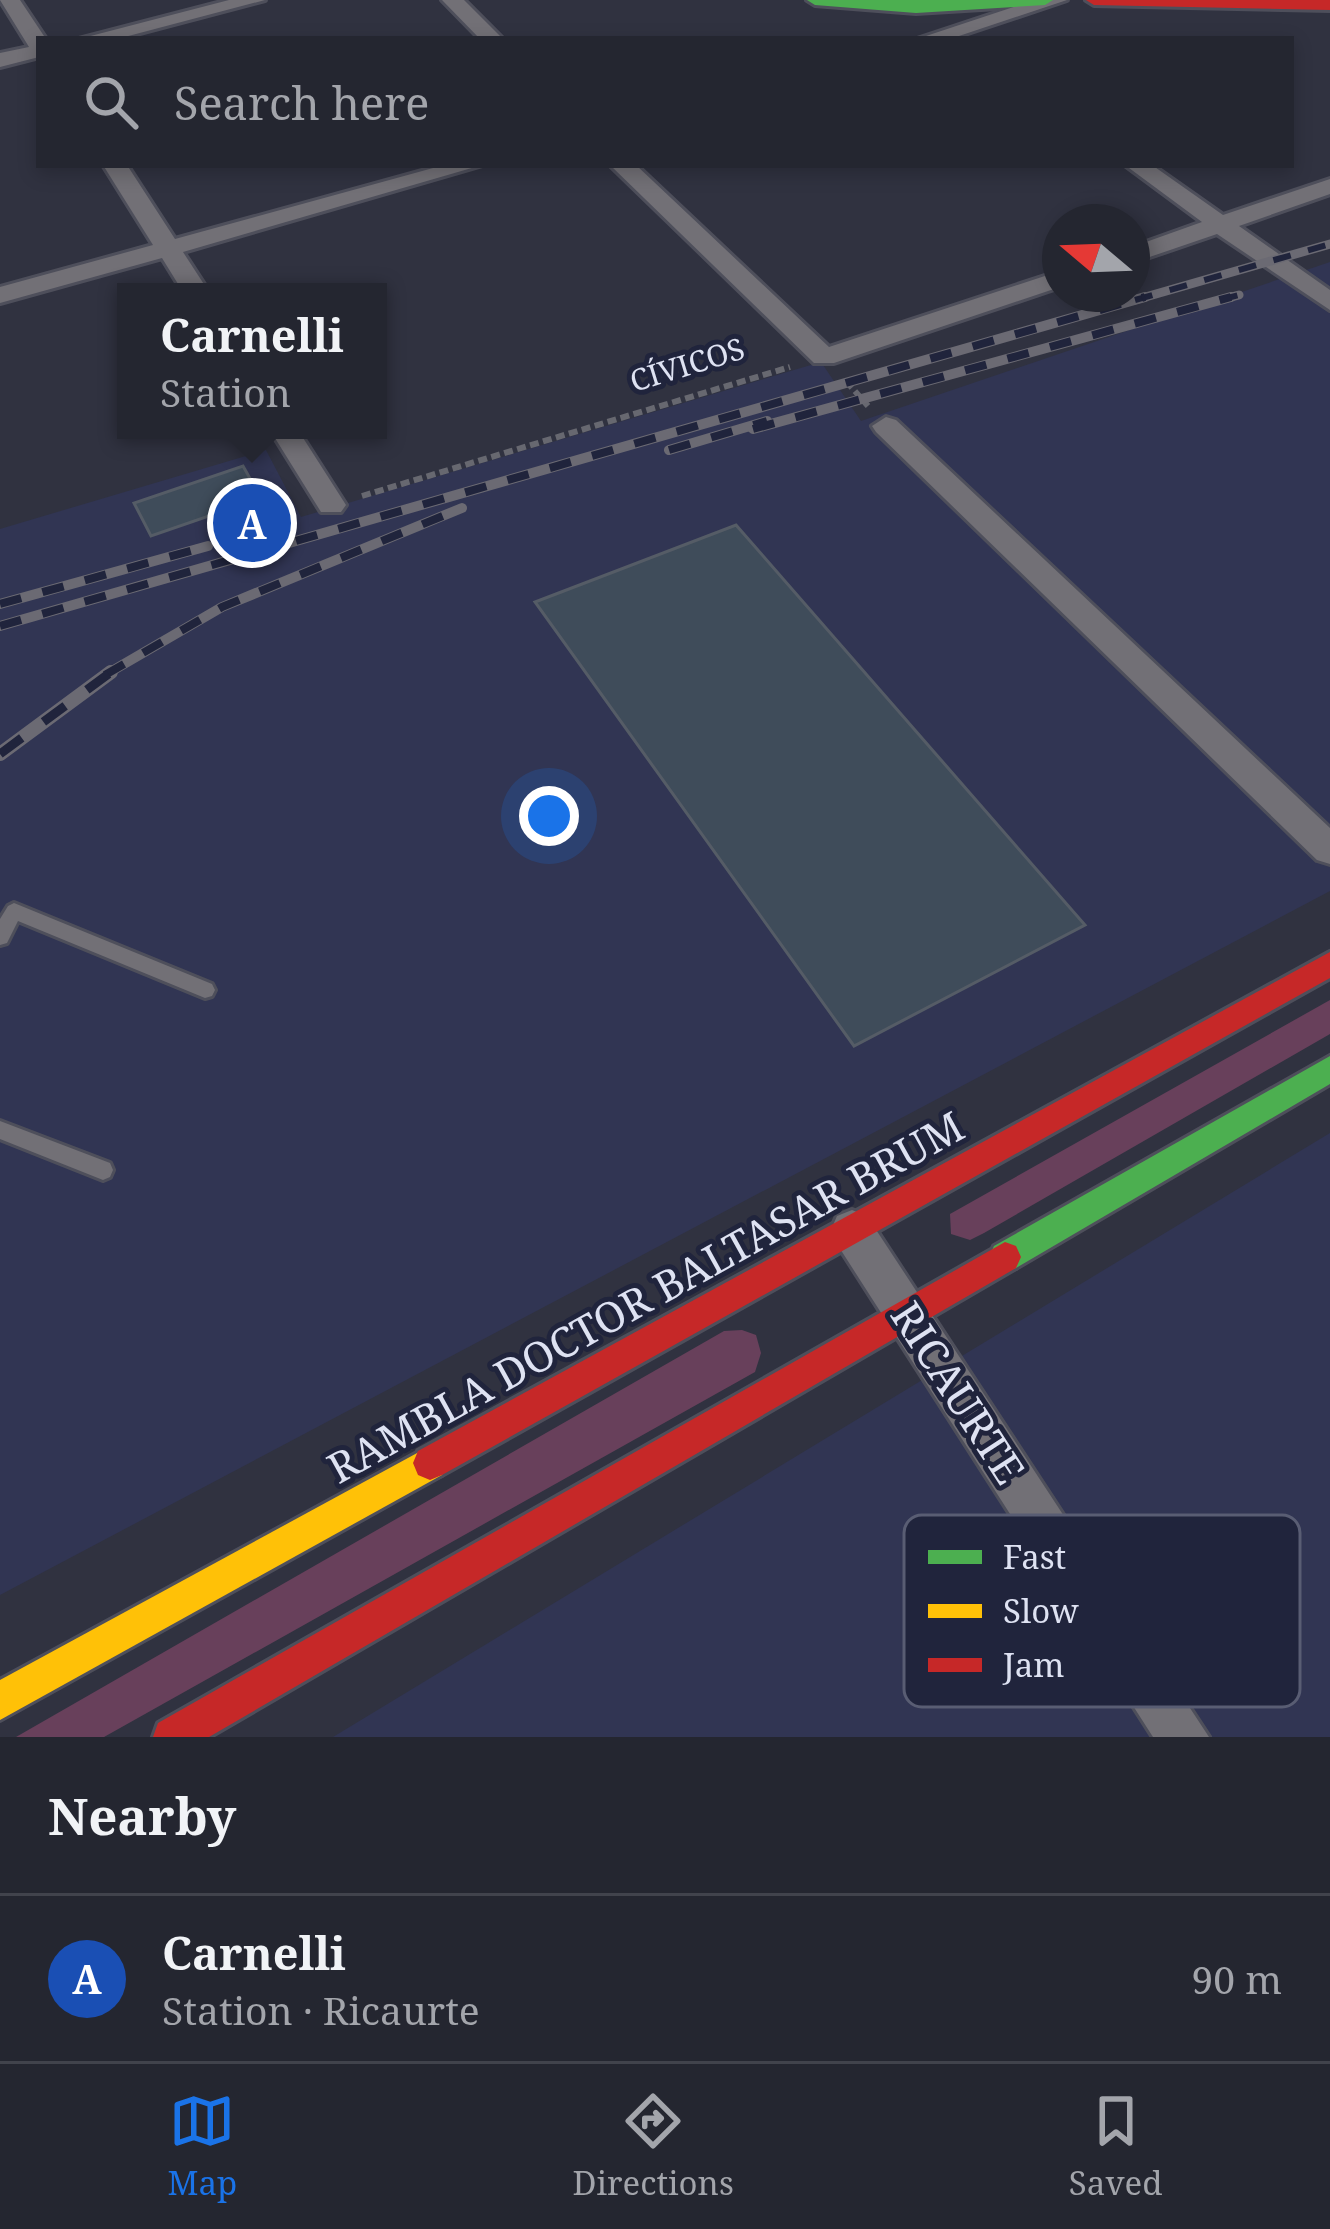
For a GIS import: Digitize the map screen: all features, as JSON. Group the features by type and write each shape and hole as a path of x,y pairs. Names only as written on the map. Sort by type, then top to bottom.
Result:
{"main road":[{"path":"815,0 910,4 1045,0"},
{"path":"1094,0 1330,5"},
{"name":"RAMBLA DOCTOR BALTASAR BRUM","path":"0,1701 1330,964"},
{"path":"172,1737 1330,1069"}],"street":[{"path":"10,0 36,43"},
{"path":"103,36 255,0"},
{"path":"452,0 489,36"},
{"path":"949,36 1057,0"},
{"path":"910,4 945,36"},
{"path":"0,60 36,49"},
{"path":"118,168 190,283"},
{"path":"0,295 459,168"},
{"path":"625,168 824,357 1042,285"},
{"path":"1141,168 1330,302"},
{"path":"1150,249 1330,186"},
{"path":"886,427 1330,850"},
{"path":"290,439 332,505"},
{"name":"RICAURTE","path":"852,1229 1040,1515"},
{"name":"RICAURTE","path":"1164,1707 1183,1737"}],"lane":[{"path":"0,937 7,909 205,990"},
{"path":"0,1130 103,1170"}],"path":[{"path":"824,357 886,427"},
{"name":"CÍVICOS","path":"332,505 824,357"}],"shaded area":[{"path":"1330,262 1330,891 0,1595 0,529 266,450 301,517 821,362 861,421"},
{"path":"1330,1000 1330,1034 984,1233 970,1240 951,1234 950,1214"},
{"path":"1330,1133 1330,1737 333,1737"},
{"path":"724,1331 756,1335 761,1353 755,1372 104,1737 16,1737"}],"building":[{"path":"243,466 261,498 151,536 134,503"},
{"path":"736,525 1085,925 854,1046 535,602"}],"railway":[{"path":"1150,296 1330,244"},
{"path":"1223,299 1239,295"},
{"path":"1223,299 1231,297"},
{"path":"753,429 1223,299"},
{"path":"0,626 1093,312"},
{"path":"669,450 767,421"},
{"path":"105,675 222,607 462,508"},
{"path":"0,604 208,546"},
{"path":"0,754 111,672"}],"traffic: fast":[{"path":"815,0 916,8 1045,0"},
{"path":"1005,1257 1330,1069"}],"traffic: slow":[{"path":"0,1701 430,1463"}],"traffic: jam":[{"path":"1094,0 1330,5"},
{"path":"430,1463 1330,964"},
{"path":"172,1737 1005,1257"}],"place":[{"name":"Carnelli","path":"252,523"}]}
